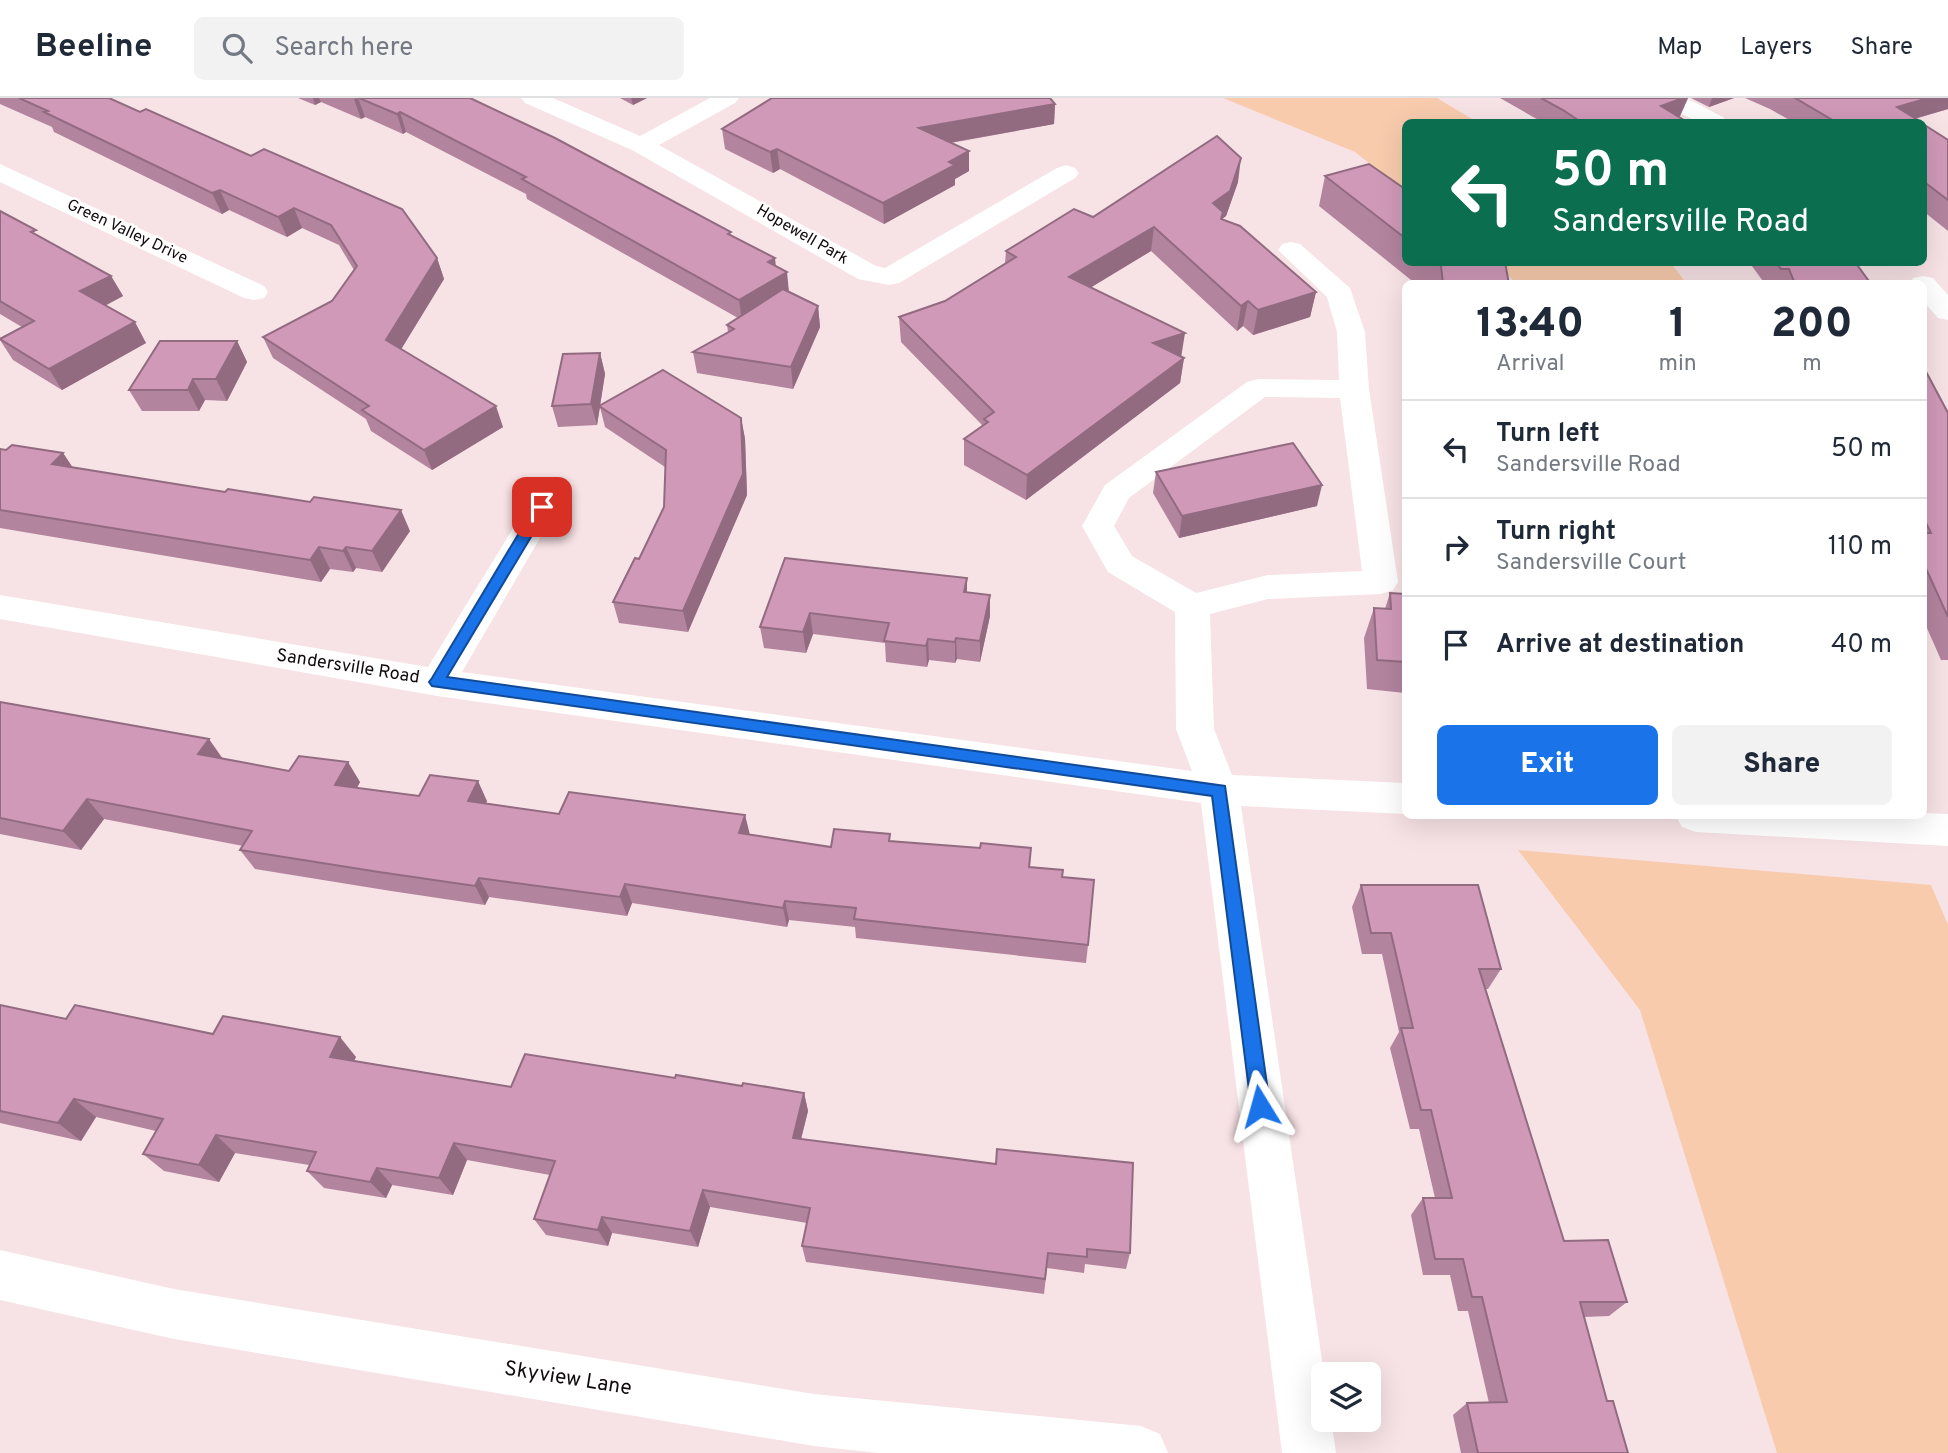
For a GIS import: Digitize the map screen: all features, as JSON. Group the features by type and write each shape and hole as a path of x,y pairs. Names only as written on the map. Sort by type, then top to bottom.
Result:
{"street":[{"name":"Hopewell Park","path":"533,98 641,145 868,273 889,277 1066,173"},
{"path":"641,145 727,98"},
{"path":"1668,98 1708,119"},
{"name":"Green Valley Drive","path":"0,172 254,292"},
{"path":"1290,250 1340,294 1351,332 1354,389 1393,583 1268,587 1192,606 1120,564 1098,526 1116,492 1258,387 1354,389"},
{"path":"1907,266 1919,280"},
{"path":"1927,288 1948,312"},
{"path":"437,682 542,507"},
{"path":"1192,606 1195,729 1219,790 1309,1453"},
{"name":"Sandersville Road","path":"0,607 437,682 1219,790 1402,798"},
{"path":"1750,819 1948,830"},
{"name":"Skyview Lane","path":"0,1275 174,1314 814,1420 1141,1453"}],"shaded area":[{"path":"1223,98 1437,98 1472,119 1402,119 1402,190 1355,152"},
{"path":"1495,266 1673,266 1684,280 1513,280"},
{"path":"1518,850 1931,885 1948,925 1948,1453 1777,1453 1640,1010"}],"building":[{"path":"19,98 109,98 140,112 146,109 251,156 264,149 402,209 437,258 386,340 496,406 424,450 362,410 369,406 263,337 332,301 357,266 331,225 294,208 278,217 220,190 212,193"},
{"path":"359,98 470,98 555,138 731,232 728,234 775,258 768,262 787,272 739,300 522,179 526,177 400,112 397,114"},
{"path":"772,98 1050,98 1055,104 919,128 969,151 949,162 955,165 883,203 777,149 770,152 722,129"},
{"path":"1541,98 1683,98 1661,106 1682,119 1576,119"},
{"path":"1795,98 1928,98 1897,107 1916,119 1831,119"},
{"path":"1927,127 1948,140 1948,200 1927,184"},
{"path":"1217,136 1241,158 1230,191 1213,203 1223,212 1221,219 1240,226 1316,292 1258,310 1248,301 1241,306 1154,227 1069,277 1185,333 1153,343 1184,358 1027,475 964,439 988,422 984,419 994,412 899,317 945,301 1016,257 1006,251 1074,209 1093,217"},
{"path":"1369,164 1402,187 1402,236 1325,176"},
{"path":"0,211 36,230 31,232 111,276 80,291 135,322 49,369 0,339 34,321 0,301"},
{"path":"1441,266 1506,266 1508,280 1443,280"},
{"path":"1778,266 1858,266 1868,280 1793,280 1789,269 1781,269"},
{"path":"783,289 818,306 791,367 693,352 734,329 727,325"},
{"path":"160,341 237,341 216,379 193,379 188,390 129,390"},
{"path":"600,353 591,404 552,406 563,354"},
{"path":"663,370 741,418 743,474 683,611 613,602 635,558 639,559 664,507 666,450 599,406"},
{"path":"1927,374 1948,413 1948,617 1927,571 1927,533 1931,533 1927,525"},
{"path":"1293,443 1322,485 1182,516 1156,472"},
{"path":"12,445 63,453 52,464 225,492 228,489 310,502 314,497 401,510 372,551 346,547 343,551 319,547 310,560 0,510 0,449 6,450"},
{"path":"785,558 967,578 964,592 990,595 980,641 928,639 926,646 884,641 889,623 810,613 803,632 760,627"},
{"path":"1390,593 1402,594 1402,662 1377,660 1374,608 1391,609"},
{"path":"0,702 209,739 198,754 289,771 299,756 348,762 335,785 419,796 430,775 478,781 468,801 559,814 569,792 745,815 739,833 831,847 834,829 890,834 889,841 980,848 981,843 1031,848 1029,867 1063,870 1062,877 1094,880 1088,945 854,919 856,908 785,901 783,908 625,884 620,897 479,878 475,886 379,872 240,850 252,831 87,799 63,831 0,818"},
{"path":"1361,885 1478,885 1501,969 1479,969 1564,1241 1608,1240 1627,1302 1580,1302 1607,1401 1613,1401 1628,1453 1478,1453 1467,1403 1507,1402 1482,1297 1472,1297 1463,1259 1435,1259 1423,1198 1452,1198 1431,1110 1421,1110 1401,1028 1413,1028 1391,933 1371,933"},
{"path":"0,1005 66,1019 75,1005 213,1034 223,1016 340,1037 330,1057 511,1087 525,1054 675,1078 676,1075 742,1086 743,1083 804,1093 793,1138 996,1164 997,1149 1133,1163 1130,1253 1087,1249 1087,1257 1048,1253 1045,1279 802,1246 810,1208 703,1190 690,1231 602,1217 598,1230 534,1219 555,1161 454,1143 439,1178 377,1168 370,1182 307,1171 316,1152 216,1135 199,1165 143,1154 163,1119 74,1099 58,1123 0,1111"}],"route":[{"path":"542,507 437,682 1219,790 1260,1106"}]}
